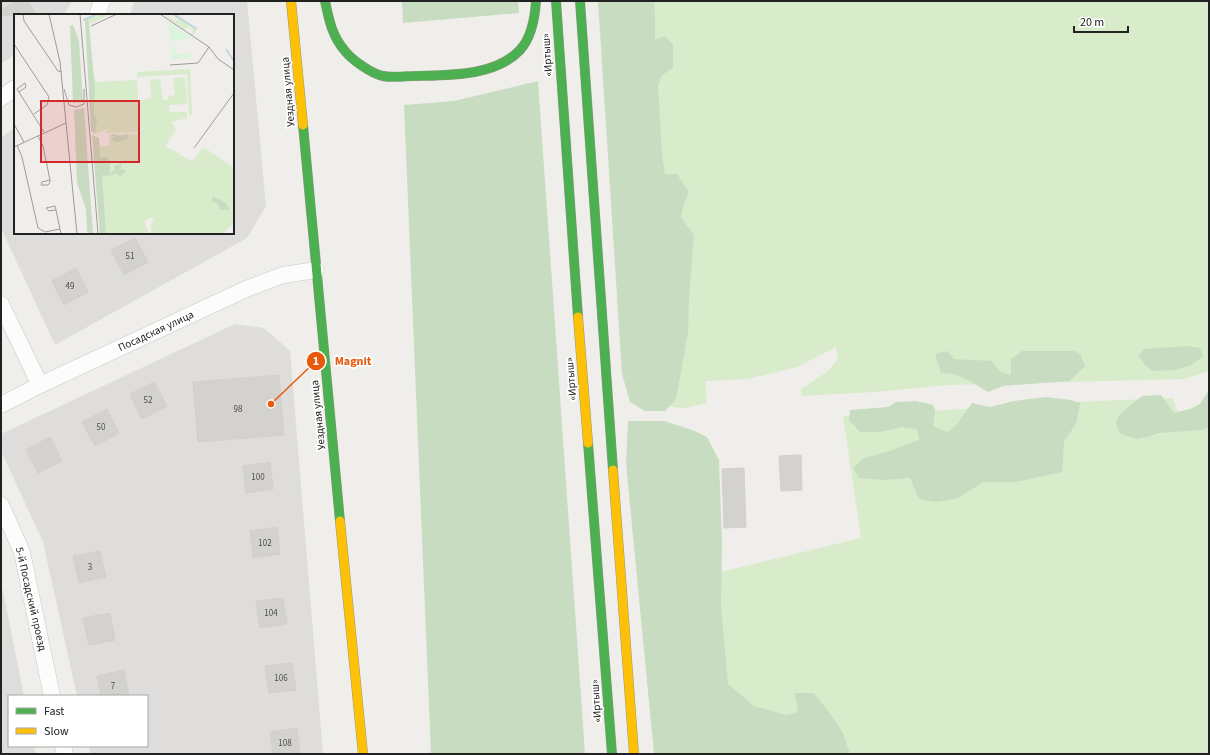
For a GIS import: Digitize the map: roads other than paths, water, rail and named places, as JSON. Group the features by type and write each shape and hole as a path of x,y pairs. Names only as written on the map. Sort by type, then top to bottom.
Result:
{"main road":[{"name":"Уездная улица","path":"291,1 363,754"},
{"path":"325,1 330,27 345,52 364,67 383,76 434,76 458,75 481,71 508,60 521,49 529,34 535,16 536,1"},
{"name":"«Иртыш»","path":"556,1 570,218 612,754"},
{"path":"580,1 608,411 634,754"}],"street":[{"path":"97,14 102,1"},
{"path":"1,98 14,89"},
{"name":"Посадская улица","path":"1,405 40,385 246,289 283,275 316,270"},
{"path":"1,304 40,385"},
{"name":"5-й Посадский проезд","path":"1,505 22,552 52,695"}],"place":[{"name":"Magnit","path":"271,404"}]}
